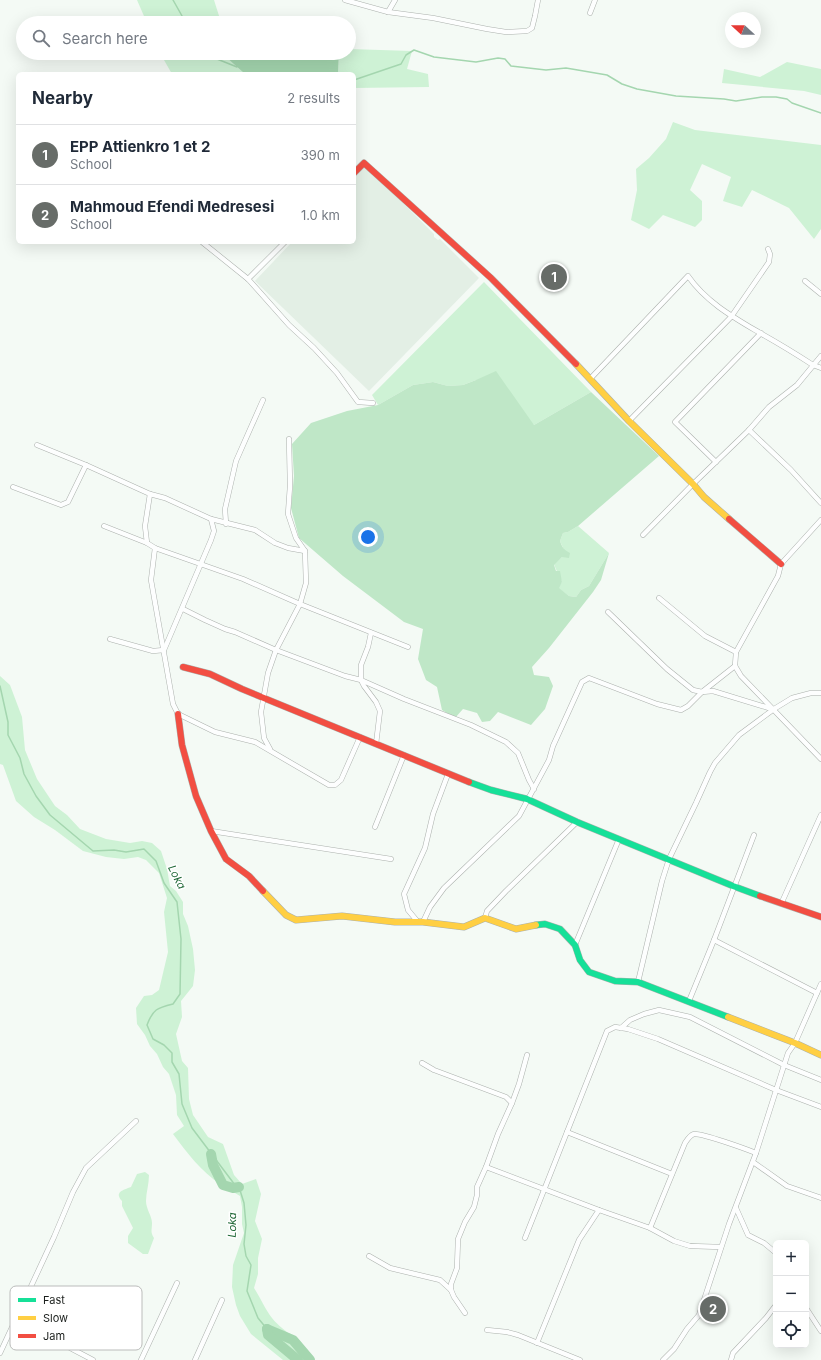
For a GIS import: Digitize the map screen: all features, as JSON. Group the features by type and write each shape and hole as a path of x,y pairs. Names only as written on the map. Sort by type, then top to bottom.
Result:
{"street":[{"path":"345,0 388,12 433,18 506,32 527,31 532,28 538,0"},
{"path":"388,12 396,0"},
{"path":"590,13 595,0"},
{"path":"356,171 364,163 480,267 560,347 629,421 693,484 704,497 782,564"},
{"path":"204,244 248,279 289,325 314,348 337,373 358,402 373,403"},
{"path":"248,279 283,244"},
{"path":"629,421 731,317 769,262 770,254 768,249"},
{"path":"590,379 688,276 695,287 712,303 731,317 761,333 813,365 821,368"},
{"path":"805,281 821,294"},
{"path":"716,462 675,422 761,333"},
{"path":"643,535 749,430 769,407 797,385 821,356"},
{"path":"226,524 225,509 236,461 263,400"},
{"path":"749,430 791,470 821,503"},
{"path":"270,750 264,738 260,712 268,673 276,650 300,604 306,583 304,551 296,538 288,514 290,486 289,439"},
{"path":"37,445 150,494 165,498 211,519 226,524 236,524 255,530 281,546 304,551"},
{"path":"13,487 61,505 68,502 86,465"},
{"path":"147,543 145,526 150,494"},
{"path":"164,650 183,609 214,531 211,519"},
{"path":"821,520 782,564 778,576 736,652 735,666 741,676 821,758"},
{"path":"104,526 147,543 155,548 243,579 300,604 408,647"},
{"path":"155,548 151,580 173,704 178,714 182,745 196,796 226,859 249,876 286,915 296,920 342,916 395,922 421,922 464,927 485,918 516,929 534,925 550,925 560,929 575,945 580,960 589,972 615,981 638,982 795,1043 821,1055"},
{"path":"658,598 705,636 736,652"},
{"path":"183,609 276,650 345,676 361,680 404,699 471,725 506,742 518,753 534,789"},
{"path":"608,612 667,669 693,690 702,692 713,691 774,709"},
{"path":"371,633 368,647 361,665 361,680 376,702 380,711 376,744"},
{"path":"110,639 153,651 164,650"},
{"path":"421,922 430,906 444,888 519,816 549,760 556,739 582,682 589,678 657,704 681,710 688,706 702,692 735,666"},
{"path":"183,667 210,674 242,690 448,774 491,790 527,799 576,822 733,886 821,917"},
{"path":"638,982 662,881 669,859 715,763 739,735 774,709 792,698 821,692"},
{"path":"178,714 215,732 255,742 329,785 335,785 341,780 360,737"},
{"path":"375,826 404,755"},
{"path":"421,922 408,910 404,894 406,886 425,848 433,814 448,774"},
{"path":"782,902 821,815"},
{"path":"485,918 487,911 576,822"},
{"path":"211,830 391,859"},
{"path":"689,1002 754,835"},
{"path":"575,945 619,839"},
{"path":"714,940 817,993"},
{"path":"663,1360 674,1349 687,1329 699,1315 721,1248 753,1162 788,1054 795,1043 821,984"},
{"path":"621,1028 630,1020 659,1010 690,1017 784,1065 821,1080"},
{"path":"525,1238 607,1031 615,1027 658,1038 776,1090 821,1107"},
{"path":"465,1313 451,1290 451,1284 457,1268 459,1257 458,1239 461,1230 474,1207 477,1187 512,1103 527,1055"},
{"path":"422,1063 434,1070 506,1097 512,1103"},
{"path":"32,1286 73,1192 86,1168 136,1121"},
{"path":"566,1132 672,1174"},
{"path":"650,1228 685,1143 689,1137 694,1134 704,1136 756,1153"},
{"path":"753,1162 787,1186 821,1198"},
{"path":"486,1167 544,1190 650,1228 674,1241 690,1246 721,1248"},
{"path":"736,1208 748,1235 773,1251"},
{"path":"537,1343 579,1240 599,1210"},
{"path":"368,1256 390,1268 440,1280 453,1276"},
{"path":"440,1280 451,1290"},
{"path":"141,1360 177,1283"},
{"path":"195,1360 222,1300"},
{"path":"731,1360 733,1353 761,1324 773,1309"},
{"path":"809,1312 821,1330"},
{"path":"487,1330 507,1332 580,1360"},
{"path":"0,1353 10,1334"},
{"path":"74,1350 93,1360"}],"shaded area":[{"path":"137,0 214,0 219,16 144,16"},
{"path":"356,49 412,51 407,69 428,74 429,87 356,88 356,72 338,72 339,60 356,60"},
{"path":"164,60 229,60 243,72 171,72"},
{"path":"229,60 339,60 338,72 243,72"},
{"path":"787,62 821,69 821,95 804,91 722,83 724,69 760,77"},
{"path":"673,122 695,130 821,145 821,229 814,239 789,208 752,190 742,207 723,201 731,177 702,164 690,190 702,201 702,220 695,227 663,215 649,229 631,220 637,190 636,169 649,158 666,139"},
{"path":"366,166 434,234 434,237 438,240 440,239 479,278 369,391 255,281 290,244 356,244 356,176"},
{"path":"484,282 591,392 534,425 476,380 463,385 448,386 433,382 413,385 378,405 372,395"},
{"path":"496,371 534,425 591,392 659,456 578,526 568,532 563,533 560,541 566,551 570,553 569,558 562,557 554,565 556,571 560,571 562,582 559,588 569,596 576,597 581,590 589,586 609,553 601,580 593,592 532,667 534,675 549,677 553,686 545,709 531,725 498,712 490,721 482,722 477,713 463,709 455,718 442,710 437,687 426,680 418,659 423,629 404,622 343,576 299,538 291,508 294,476 292,444 311,423 347,411 378,405 413,385 433,382 448,386 463,385"},
{"path":"578,526 609,553 589,586 581,590 576,597 569,596 558,588 562,582 554,564 562,557 564,550 560,541 563,533 568,532"},
{"path":"0,676 10,685 22,717 25,750 37,779 55,806 67,815 80,829 106,839 130,843 142,841 152,843 161,851 167,869 170,886 176,891 183,902 183,914 188,926 193,949 195,970 193,986 181,1001 182,1017 176,1034 182,1061 188,1068 189,1099 193,1115 208,1137 223,1144 234,1175 242,1184 256,1179 261,1194 255,1221 262,1239 258,1258 258,1274 254,1288 272,1318 304,1347 313,1360 283,1360 251,1334 240,1316 232,1287 233,1265 244,1233 240,1196 221,1185 207,1174 189,1155 173,1134 184,1126 177,1115 176,1095 169,1074 163,1067 157,1054 150,1046 145,1035 137,1024 136,1008 144,996 152,995 159,990 168,952 164,912 167,898 159,873 146,860 138,857 124,859 106,857 83,851 55,830 34,817 16,801 3,765 0,764"},
{"path":"145,1172 149,1175 146,1201 152,1220 152,1232 154,1238 148,1254 143,1254 128,1243 128,1236 133,1228 122,1206 122,1201 119,1195 120,1192 131,1187 137,1174"}],"waterway":[{"path":"173,0 182,16"},
{"path":"356,79 401,64 406,55 414,50 434,57 476,62 498,58 505,59 511,66 546,70 566,68 607,75 622,84 637,89 676,96 736,101 762,97 776,97 787,99 792,103 821,113"},
{"path":"220,60 237,67"},
{"name":"Loka","path":"0,686 8,722 8,735 20,758 24,774 36,796 50,815 93,851 114,850 126,852 144,849 156,861 164,883 177,902 181,939 180,994 173,1004 156,1010 151,1016 147,1025 153,1039 164,1045 172,1053 172,1062 179,1074 182,1104 192,1128 235,1185 239,1187 244,1203 246,1225 244,1244 246,1256 251,1265 247,1291 258,1318 267,1329"},
{"name":"Loka","path":"211,1154 213,1165 223,1185 233,1188 239,1187"},
{"name":"Loka","path":"267,1329 293,1340 310,1360"},
{"name":"Loka","path":"267,1329 268,1335 298,1360"}],"traffic: fast":[{"path":"469,782 491,790 527,799 577,822 760,896"},
{"path":"536,925 545,924 560,929 575,945 580,960 589,972 615,981 638,982 728,1017"}],"traffic: slow":[{"path":"576,364 629,421 693,484 704,497 729,519"},
{"path":"263,891 286,915 296,920 342,916 395,922 423,922 464,927 485,918 516,929 536,925"},
{"path":"728,1017 795,1043 821,1055"}],"traffic: jam":[{"path":"356,171 364,163 491,278 576,364"},
{"path":"729,519 781,564"},
{"path":"183,667 210,674 242,689 469,782"},
{"path":"178,714 182,745 196,796 211,831 226,859 249,876 263,891"},
{"path":"760,896 821,917"}],"place":[{"name":"EPP Attienkro 1 et 2","path":"554,277"},
{"name":"Mahmoud Efendi Medresesi","path":"713,1309"}]}
